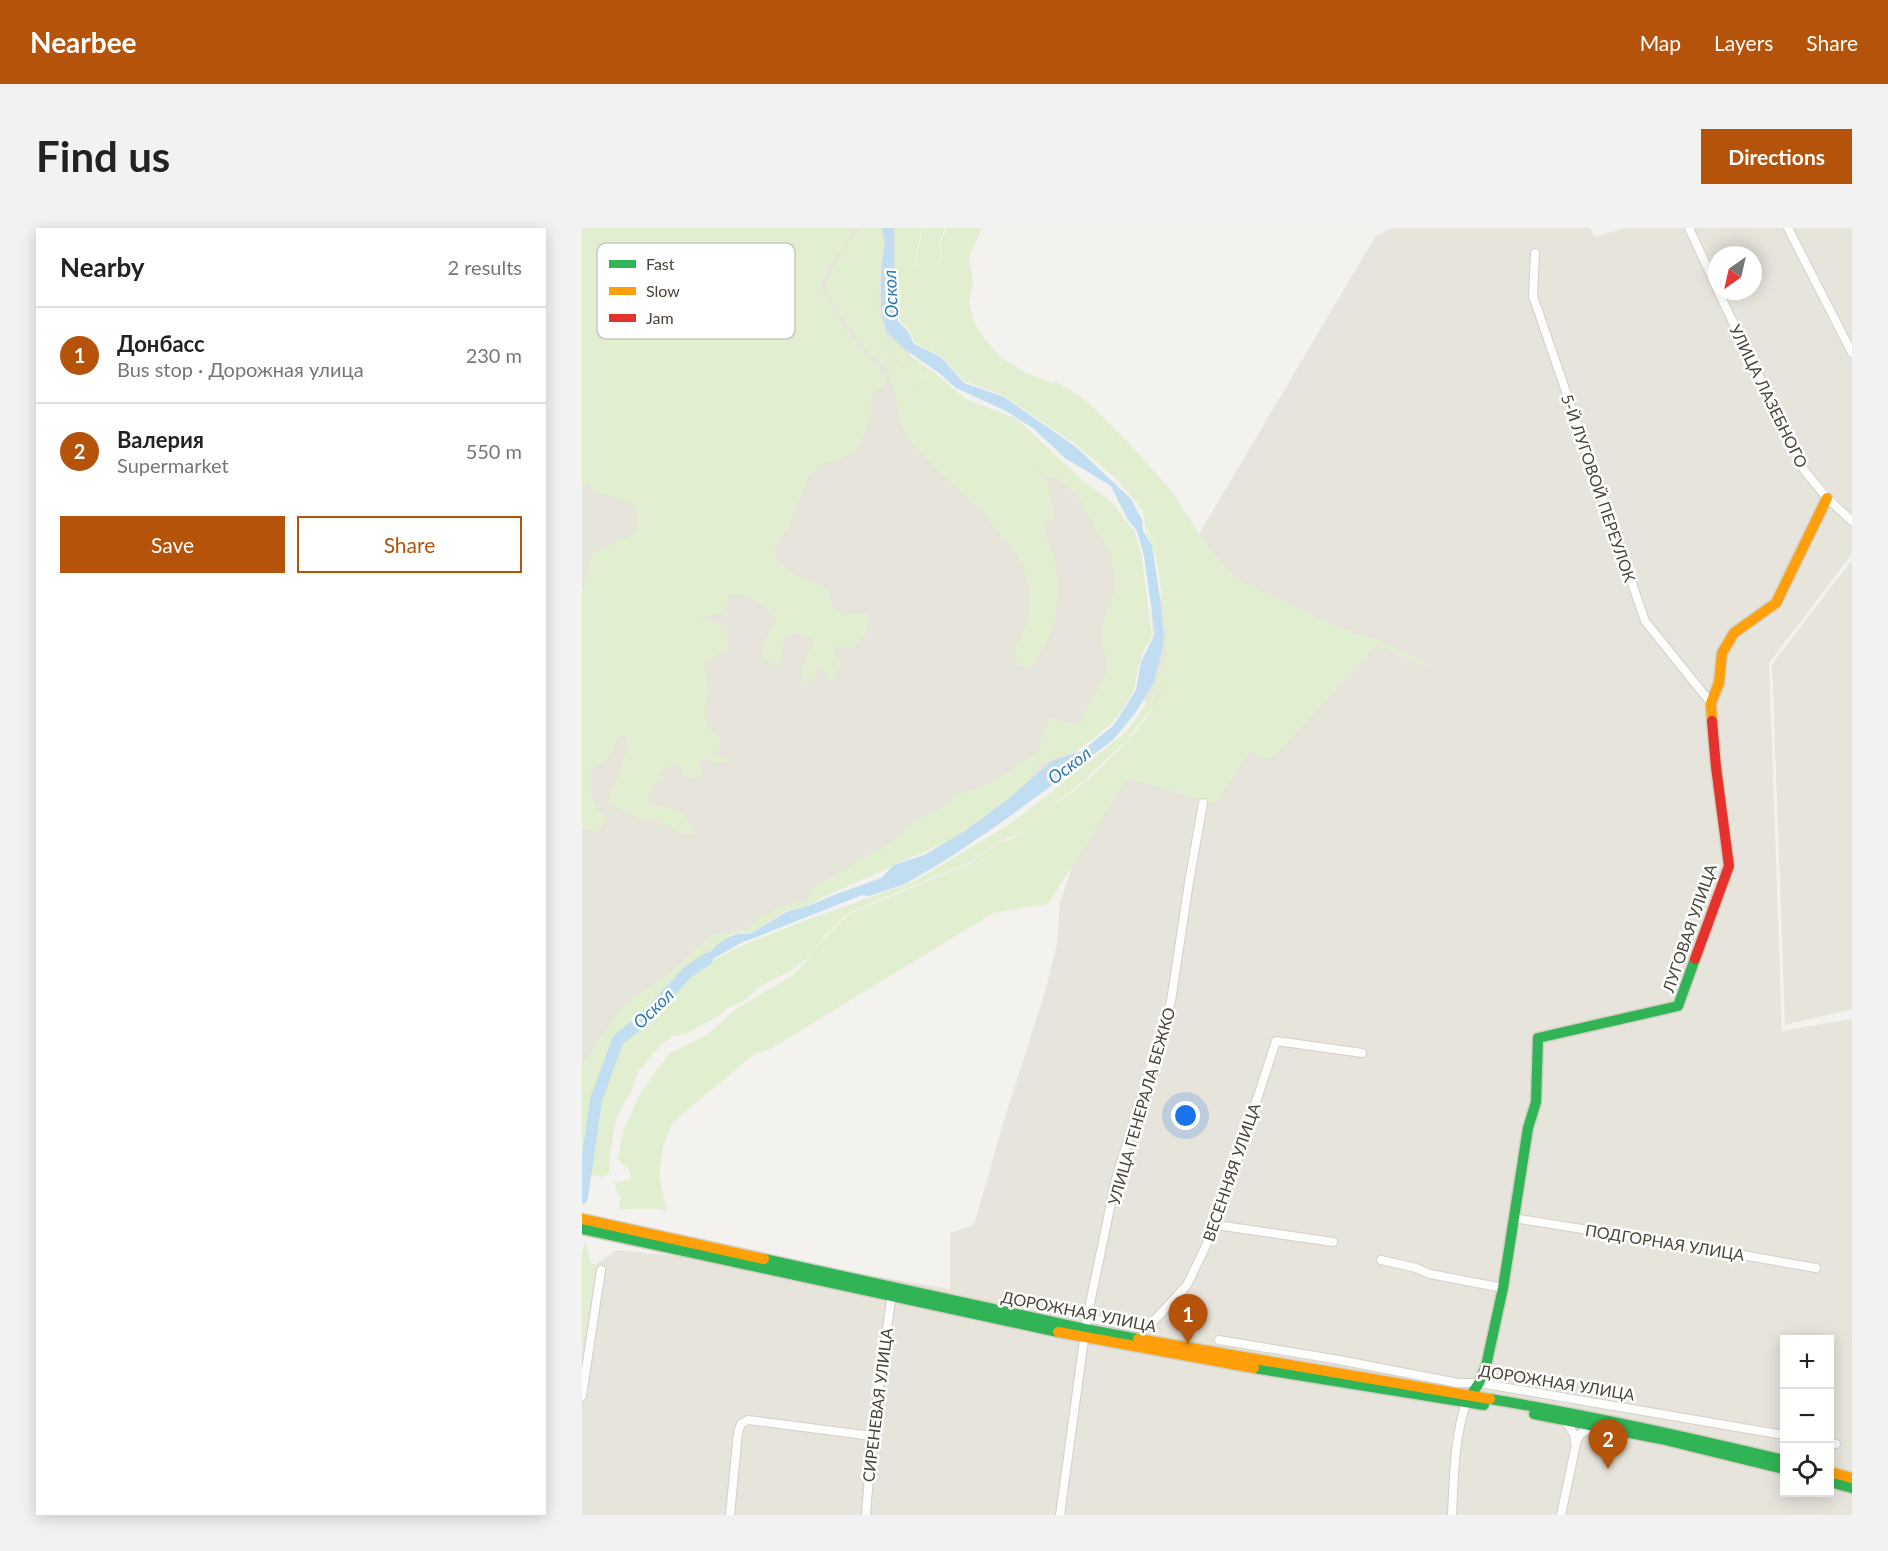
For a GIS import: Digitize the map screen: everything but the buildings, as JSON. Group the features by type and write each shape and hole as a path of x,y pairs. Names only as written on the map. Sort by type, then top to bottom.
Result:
{"main road":[{"name":"ЛУГОВАЯ УЛИЦА","path":"1469,1399 1486,1366 1503,1288 1528,1128 1536,1102 1538,1038 1678,1006 1729,866 1716,767 1711,703 1719,683 1722,653 1734,633 1776,603 1827,498"},
{"name":"ДОРОЖНАЯ УЛИЦА","path":"582,1219 619,1231 892,1291 1469,1399 1659,1430 1780,1459"},
{"name":"ДОРОЖНАЯ УЛИЦА","path":"582,1229 619,1231"},
{"name":"ДОРОЖНАЯ УЛИЦА","path":"1469,1399 1661,1439 1780,1468"},
{"path":"1834,1473 1852,1479"},
{"path":"1834,1483 1852,1488"}],"street":[{"name":"УЛИЦА ЛАЗЕБНОГО","path":"1689,228 1708,269"},
{"path":"1788,228 1852,353"},
{"name":"5-Й ЛУГОВОЙ ПЕРЕУЛОК","path":"1535,253 1533,296 1645,621 1711,703"},
{"name":"УЛИЦА ЛАЗЕБНОГО","path":"1723,300 1804,470 1827,498 1852,521"},
{"name":"УЛИЦА ГЕНЕРАЛА БЕЖКО","path":"1060,1515 1085,1328 1116,1179 1172,1001 1203,803"},
{"name":"ВЕСЕННЯЯ УЛИЦА","path":"1085,1328 1141,1328 1151,1324 1187,1285 1216,1225 1276,1041 1362,1053"},
{"name":"ПОДГОРНАЯ УЛИЦА","path":"1513,1218 1816,1268"},
{"path":"1216,1225 1333,1242"},
{"path":"1381,1260 1416,1268 1430,1274 1503,1288"},
{"path":"582,1396 601,1270"},
{"name":"СИРЕНЕВАЯ УЛИЦА","path":"866,1515 872,1436 892,1291"},
{"name":"ДОРОЖНАЯ УЛИЦА","path":"1220,1340 1458,1383 1479,1383 1780,1434"},
{"path":"1452,1515 1458,1433 1469,1399"},
{"path":"730,1515 738,1432 741,1424 748,1420 872,1436"},
{"path":"1564,1420 1574,1434 1576,1444"},
{"path":"1561,1515 1576,1444 1580,1435 1594,1426"}],"shaded area":[{"path":"678,228 904,228 894,317 917,373 1080,494 1131,567 1148,632 1133,687 1112,723 1077,751 1014,797 893,865 807,906 787,910 751,933 742,931 732,934 686,971 642,1017 616,1039 582,1078 582,307 597,295 597,339 795,339 795,243 660,243"},
{"path":"1392,228 1590,228 1595,237 1625,228 1686,228 1708,275 1708,300 1720,300 1801,473 1822,497 1852,525 1852,554 1769,663 1782,1031 1852,1019 1852,1515 582,1515 582,1349 596,1264 617,1250 880,1277 950,1289 950,1233 974,1225 1044,995 1057,945 1060,902 1083,835 1123,778 1173,729 1135,691 1153,637 1151,615 1375,237"},
{"path":"1692,228 1852,228 1852,516 1808,468 1727,300 1762,300 1762,246 1708,246 1708,261"},
{"path":"1852,560 1852,1009 1785,1025 1772,664"}],"green space":[{"path":"582,228 856,228 831,263 821,286 846,328 864,352 880,368 887,382 872,394 866,430 856,451 833,462 825,463 809,475 788,528 775,547 777,560 796,576 827,588 833,607 847,615 867,613 867,630 852,648 836,647 833,651 841,665 831,682 817,663 815,678 802,682 802,666 814,643 809,637 793,632 783,639 781,661 775,666 762,658 765,638 775,620 772,612 751,598 739,594 728,596 724,613 699,618 719,624 726,629 729,643 727,650 705,661 708,691 705,716 708,727 720,737 719,752 713,755 727,759 724,762 702,759 699,763 703,775 686,778 678,764 668,766 658,773 664,779 653,784 648,800 682,813 688,820 694,835 678,832 651,818 640,820 608,803 612,789 620,776 622,760 629,748 626,736 621,735 609,756 590,771 597,809 606,817 600,832 582,829 582,588 591,554 636,533 637,525 636,505 616,497 594,493 590,482 582,487"},
{"path":"861,228 880,228 884,244 878,304 886,334 888,354 897,361 892,370 867,352 832,303 831,292 831,301 825,285 834,265 850,240"},
{"path":"896,228 922,228 914,264 919,270 924,267 919,269 915,264 923,228 945,228 939,243 941,256 938,263 930,262 938,264 942,256 940,243 947,228 982,228 969,257 973,283 969,303 975,324 986,341 1002,358 1026,373 1054,384 1055,381 1087,401 1130,444 1173,493 1203,540 1234,577 1335,626 1381,642 1432,666 1423,665 1377,645 1271,760 1250,751 1215,804 1130,779 1126,781 1048,904 993,913 772,1048 756,1053 673,1122 663,1146 659,1177 667,1211 619,1209 621,1197 614,1183 631,1180 630,1171 618,1159 623,1131 641,1092 669,1054 707,1035 736,1009 795,974 812,955 791,971 761,986 742,1002 727,1008 720,1015 686,1034 672,1036 659,1047 638,1072 631,1093 615,1123 609,1173 603,1177 590,1175 601,1097 622,1042 645,1023 685,980 708,963 738,947 913,882 1007,826 1126,732 1140,713 1162,667 1166,639 1158,565 1145,530 1159,545 1146,529 1143,511 1138,504 1116,479 1075,444 1004,396 964,381 941,356 915,343 910,332 900,321 896,308","holes":["1163,673 1161,691 1154,706 1142,723 1128,740 1095,773 1047,810 1081,783 1125,742 1151,710 1160,689","1020,833 1014,838 997,844 969,864 849,914 821,941 813,955 820,940 848,913 968,863 997,843"]},
{"path":"888,335 906,353 907,362 911,363 908,360 908,354 930,370 912,388 918,386 931,370 966,399 1017,419 1082,480 1113,503 1135,533 1141,552 1152,637 1139,659 1134,690 1112,723 1077,751 1041,764 1014,797 957,837 807,906 787,910 751,933 742,931 732,934 686,971 642,1017 616,1039 594,1099 582,1188 582,1065 620,1010 659,981 711,936 727,931 746,930 762,916 783,906 806,901 817,885 882,849 918,819 949,804 957,794 974,790 996,780 1037,753 1049,718 1080,725 1106,675 1107,658 1101,644 1102,625 1115,591 1115,576 1110,554 1079,498 1059,479 1045,477 1029,462 1048,481 1054,520 1045,522 1044,527 1054,557 1059,588 1056,616 1046,642 1031,668 1019,665 1013,654 1026,626 1029,612 1029,587 1024,569 1018,555 995,529 984,512 935,468 909,439 902,427 892,383 886,370 892,371 899,360 890,353"},
{"path":"586,1242 591,1264 596,1264 582,1349 582,1251"}],"water":[{"path":"882,228 894,228 894,305 898,321 909,333 914,344 941,357 964,383 1004,397 1076,447 1131,499 1142,520 1143,531 1152,545 1160,598 1164,641 1154,682 1136,712 1113,740 1002,822 946,860 905,884 869,896 862,895 741,943 693,970 718,944 734,935 750,934 788,911 808,906 881,878 894,865 924,855 965,831 1006,801 1052,761 1082,751 1114,725 1136,690 1141,662 1155,634 1144,556 1137,531 1128,520 1111,486 1065,458 1034,429 1006,411 956,388 906,350 887,332 881,304 881,270 885,242"}],"waterway":[{"name":"Оскол","path":"582,1198 596,1100 618,1040 644,1019 688,972 707,959"}],"traffic: fast":[{"path":"1471,1395 1486,1366 1503,1288 1528,1128 1536,1102 1538,1038 1678,1006 1695,959"},
{"path":"582,1229 1058,1332"},
{"path":"764,1259 1138,1339"},
{"path":"1254,1368 1484,1405"},
{"path":"1490,1399 1637,1427 1780,1459"},
{"path":"1534,1414 1661,1439 1780,1468"},
{"path":"1834,1483 1852,1488"}],"traffic: slow":[{"path":"1712,721 1711,703 1719,683 1722,653 1734,633 1776,603 1827,498"},
{"path":"582,1219 764,1259"},
{"path":"1058,1332 1254,1368"},
{"path":"1138,1339 1490,1399"},
{"path":"1834,1473 1852,1478"}],"traffic: jam":[{"path":"1695,959 1729,866 1712,721"}],"place":[{"name":"Донбасс","path":"1188,1344"},
{"name":"Валерия","path":"1608,1469"}]}
